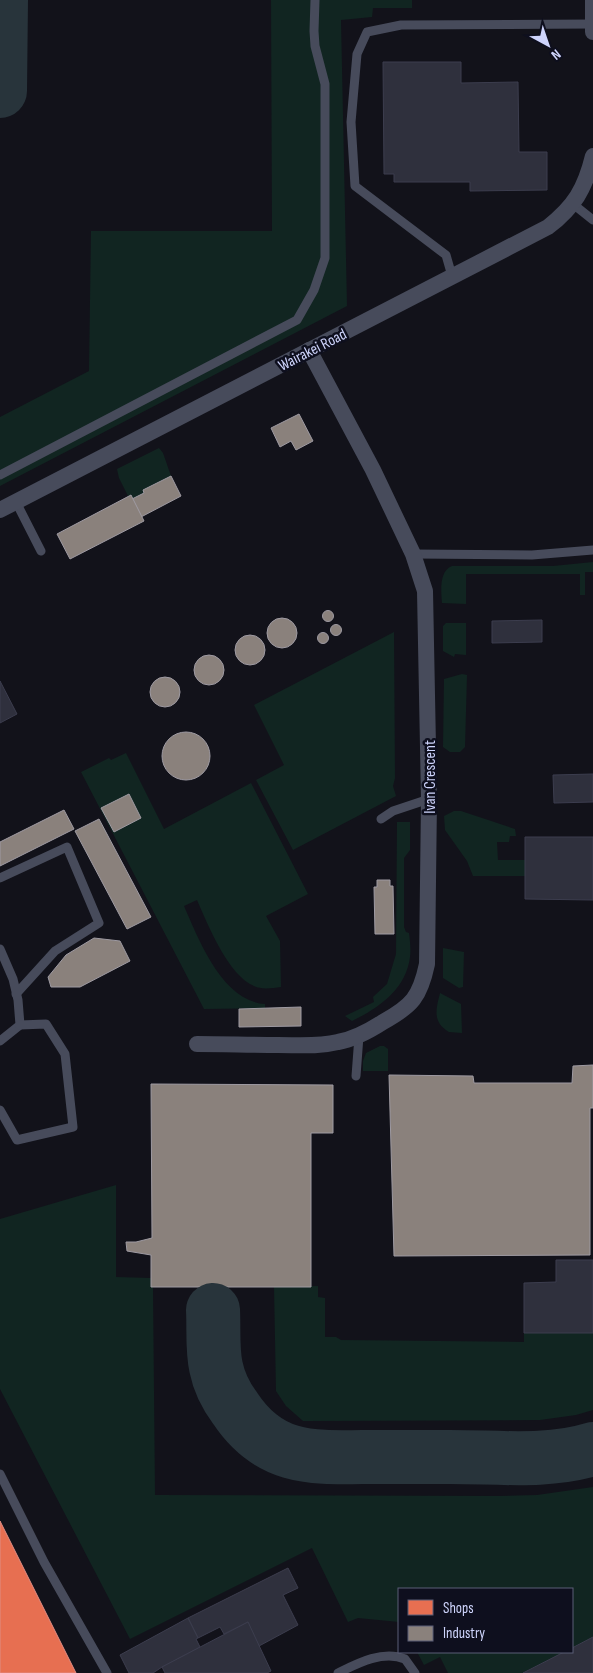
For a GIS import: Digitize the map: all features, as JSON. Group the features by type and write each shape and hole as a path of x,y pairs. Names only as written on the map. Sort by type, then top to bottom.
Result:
{"street":[{"path":"593,0 593,32"},
{"name":"Wairakei Road","path":"0,510 548,227 573,204 583,188 593,156"},
{"name":"Ivan Crescent","path":"198,1044 319,1045 340,1042 359,1036 409,1006 424,978 427,964 429,799 427,609 425,591 413,554 373,470 309,350"}],"lane":[{"path":"0,475 297,320 314,290 325,258 325,84 315,46 315,0"},
{"path":"452,276 446,255 355,186 351,122 357,54 367,32 401,25 593,24"},
{"path":"573,204 593,220"},
{"path":"16,502 41,551"},
{"path":"413,554 532,555 593,550"},
{"path":"381,819 394,811 429,799"},
{"path":"0,878 67,847 99,922 55,951 16,994"},
{"path":"0,949 13,979 20,1025"},
{"path":"0,1041 20,1025 46,1024 65,1054 73,1126 17,1140 0,1110"},
{"path":"356,1076 359,1036"},
{"path":"0,1474 44,1562 107,1673"},
{"path":"338,1673 373,1658 392,1656 405,1659 415,1673"}],"green space":[{"path":"271,0 412,0 412,8 373,8 372,17 341,20 347,306 0,486 0,417 89,371 91,231 272,231"},
{"path":"159,448 163,453 171,476 143,490 144,493 132,499 131,495 128,496 119,478 117,469"},
{"path":"593,562 593,572 585,572 585,595 580,595 580,574 466,574 466,604 442,603 441,587 443,577 445,572 452,566 553,566"},
{"path":"446,623 466,623 466,655 455,654 454,657 443,651 443,626"},
{"path":"394,632 395,778 393,786 396,796 293,850 256,780 284,765 254,705"},
{"path":"462,674 467,675 465,747 460,752 450,752 443,747 444,679"},
{"path":"126,753 164,829 251,783 308,894 266,916 280,941 281,987 260,988 245,980 227,961 197,900 184,906 205,951 224,981 236,992 250,1000 265,1004 265,1008 204,1009 81,772 109,758 111,760"},
{"path":"454,811 461,811 515,829 516,836 510,836 509,842 497,842 498,860 525,860 525,876 473,876 467,861 445,830 444,816"},
{"path":"397,822 410,822 410,850 404,858 404,927 406,932 409,933 410,957 403,979 390,996 372,1010 352,1021 345,1016 374,1002 373,997 387,984 396,954"},
{"path":"443,948 464,952 463,987 459,988 443,978"},
{"path":"440,993 461,1004 462,1033 449,1032 440,1024 437,1010"},
{"path":"380,1046 388,1049 388,1071 363,1071 363,1061 366,1053"},
{"path":"116,1185 116,1277 151,1278 153,1287 155,1495 499,1496 537,1495 593,1487 593,1637 573,1647 573,1588 398,1588 398,1622 358,1618 348,1622 312,1548 130,1639 0,1389 0,1219"},
{"path":"318,1286 318,1297 325,1298 325,1337 336,1337 341,1340 524,1342 524,1333 593,1333 593,1410 576,1415 540,1420 303,1421 286,1406 276,1391 274,1287"},
{"path":"418,1653 562,1653 523,1673 448,1673 440,1657 424,1665"}],"building: Shops":[{"path":"0,1521 76,1673 0,1673"}],"building: Industry":[{"path":"299,414 313,441 296,450 291,441 280,447 271,428"},
{"path":"171,476 181,496 141,517 132,499 144,493 143,490"},
{"path":"131,495 144,521 70,559 57,534"},
{"path":"328,610 334,616 328,622 322,616"},
{"path":"282,618 293,622 297,633 293,644 282,648 271,644 267,633 271,622"},
{"path":"336,624 342,630 336,636 330,630"},
{"path":"323,632 329,638 323,644 317,638"},
{"path":"250,635 261,639 265,650 261,661 250,665 239,661 235,650 239,639"},
{"path":"209,655 220,659 224,670 220,681 209,685 198,681 194,670 198,659"},
{"path":"165,677 176,681 180,692 176,703 165,707 154,703 150,692 154,681"},
{"path":"186,732 195,734 203,739 208,747 210,756 208,765 203,773 195,778 186,780 177,778 169,773 164,765 162,756 164,747 169,739 177,734"},
{"path":"129,794 141,818 114,832 101,808"},
{"path":"64,810 74,829 0,866 0,842"},
{"path":"99,819 151,917 127,929 75,831"},
{"path":"377,880 390,880 390,886 393,886 394,934 375,934 374,887 377,887"},
{"path":"94,938 120,941 130,961 80,987 51,987 48,977 66,955"},
{"path":"301,1007 301,1026 239,1027 239,1009"},
{"path":"593,1065 593,1108 590,1108 590,1255 394,1256 389,1075 473,1076 474,1083 572,1083 573,1066"},
{"path":"151,1084 333,1085 333,1133 311,1133 311,1287 151,1287 151,1255 127,1251 126,1242 136,1242 152,1238"}],"building: Other":[{"path":"383,62 461,62 461,83 518,82 519,152 547,152 547,190 470,191 470,182 394,182 394,174 384,174"},
{"path":"542,620 542,642 492,643 492,621"},
{"path":"0,681 17,714 0,723"},
{"path":"593,774 593,802 554,803 553,775"},
{"path":"525,837 593,837 593,900 525,899"},
{"path":"556,1260 593,1260 593,1333 524,1333 524,1283 556,1282"},
{"path":"288,1568 298,1588 283,1595 298,1625 259,1646 248,1622 224,1634 220,1627 198,1638 188,1618"},
{"path":"188,1618 198,1638 196,1639 200,1647 153,1673 129,1673 120,1655"},
{"path":"248,1622 271,1671 267,1673 165,1673 162,1667"},
{"path":"593,1637 593,1673 523,1673 562,1653 573,1653 573,1647"}],"taxiway":[{"path":"0,91 1,0"},
{"path":"213,1310 215,1360 219,1378 226,1394 248,1425 261,1437 275,1446 291,1452 324,1457 537,1458 574,1454 593,1449"}]}
